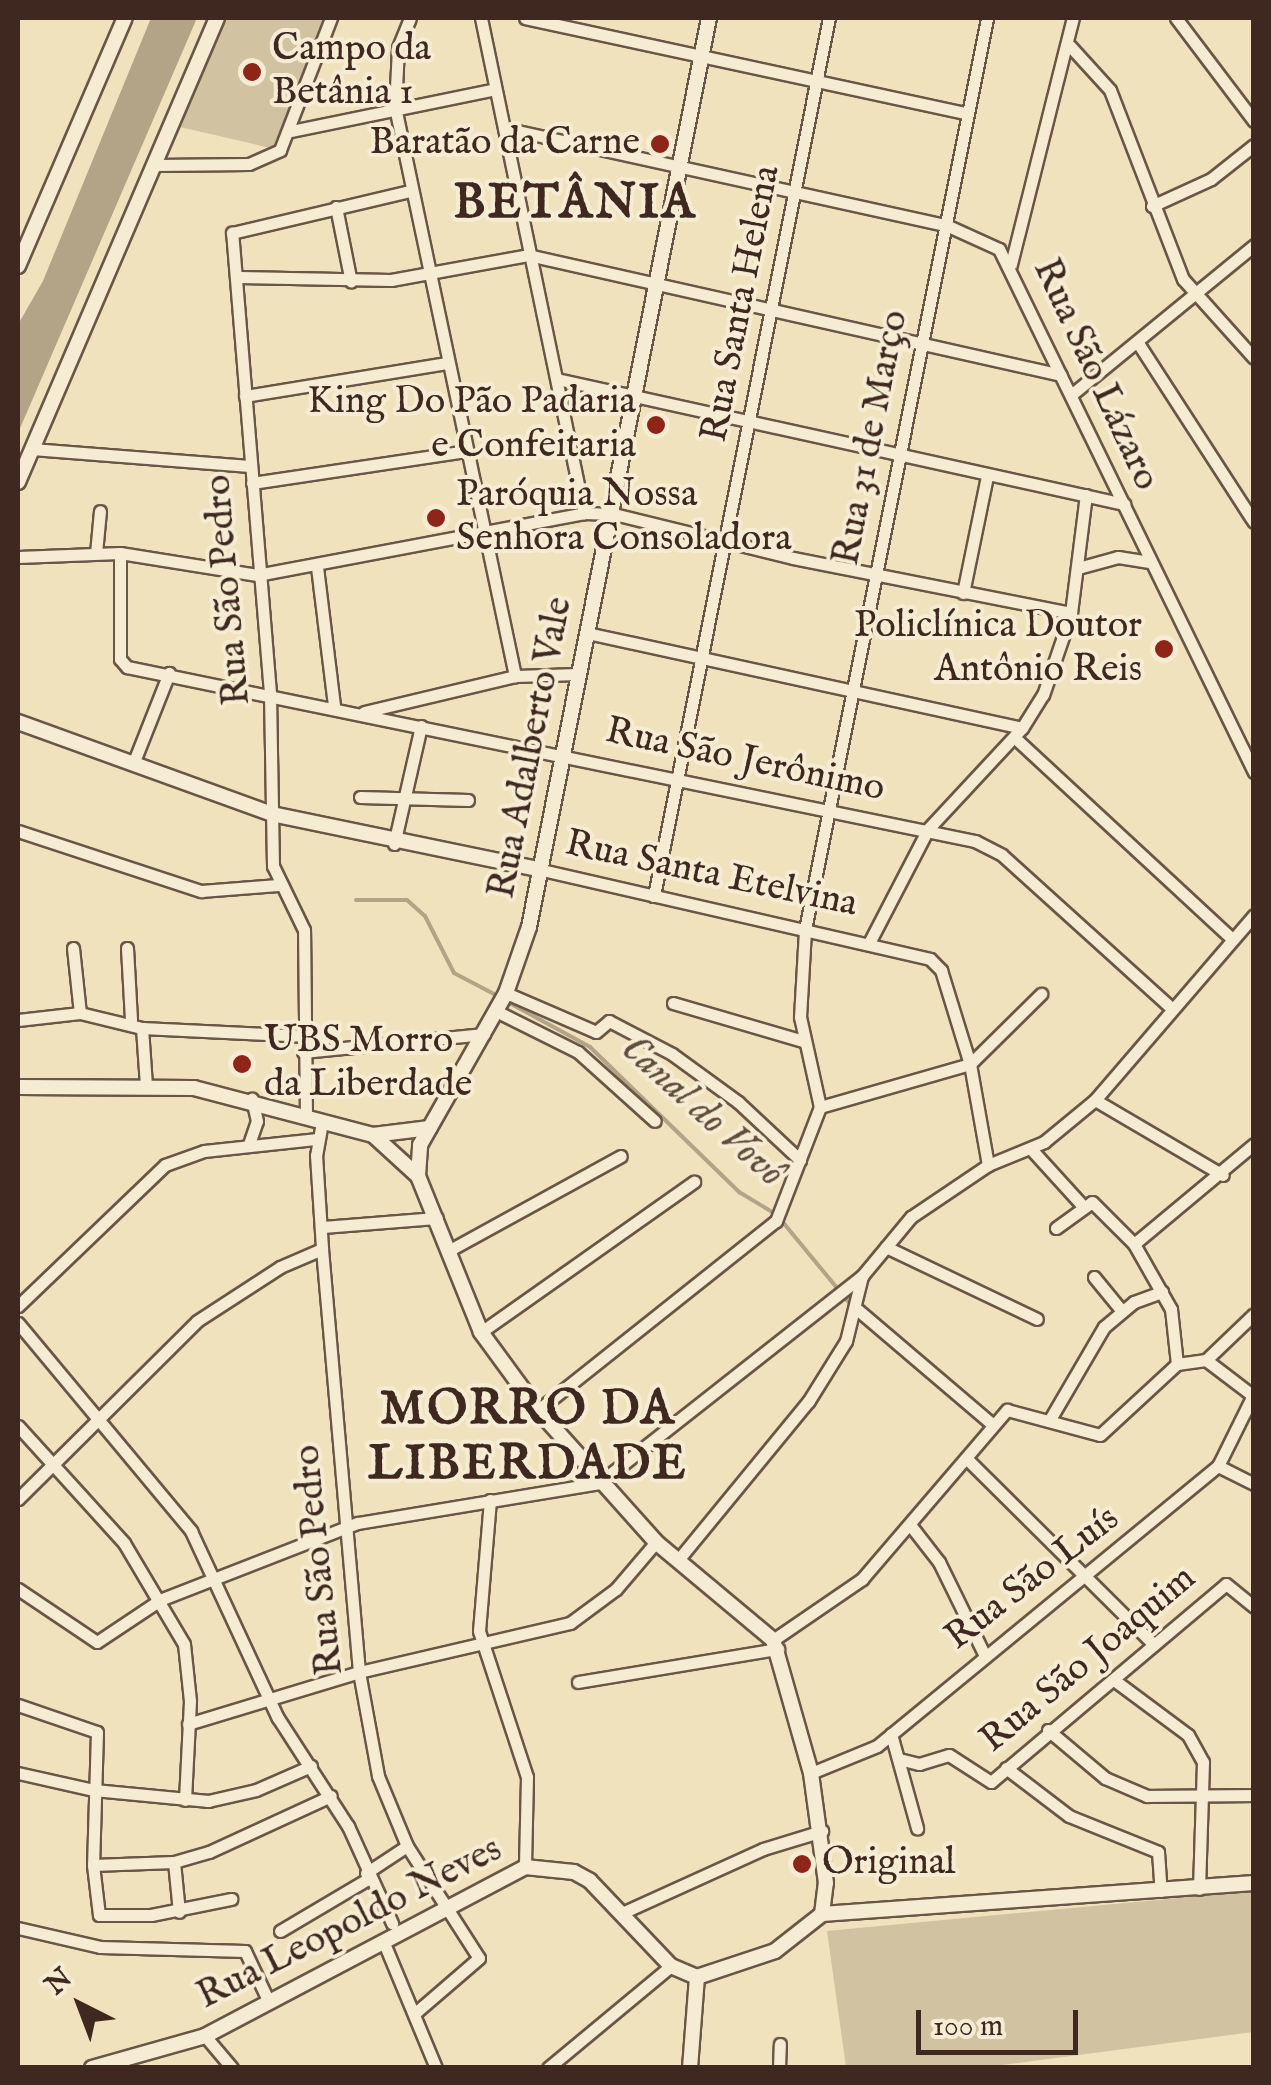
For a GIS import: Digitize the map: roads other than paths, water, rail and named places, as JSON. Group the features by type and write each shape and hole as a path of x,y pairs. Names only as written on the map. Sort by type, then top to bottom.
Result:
{"street":[{"path":"18,266 22,242 125,18"},
{"path":"18,482 218,18"},
{"path":"156,165 249,164 280,150 291,131 332,18"},
{"path":"410,18 398,48 396,107 481,531 515,676"},
{"path":"481,18 584,513"},
{"path":"525,18 968,114"},
{"name":"Rua Adalberto Vale","path":"418,1176 418,1153 430,1128 502,1001 542,870 709,18"},
{"name":"Rua Santa Helena","path":"654,896 829,18"},
{"name":"Rua 31 de Março","path":"820,1108 803,1041 805,930 987,18"},
{"path":"1011,264 1070,46 1070,18"},
{"path":"1176,18 1254,122"},
{"path":"1070,46 1110,90 1171,258 1196,295 1254,358"},
{"path":"291,131 495,90"},
{"name":"Rua São Lázaro","path":"504,128 946,226 986,239 1011,264 1148,562 1254,772"},
{"path":"1152,206 1211,179 1254,145"},
{"name":"Rua São Pedro","path":"306,1116 304,930 299,910 278,885 272,814 270,693 249,466 239,277 232,232 410,191"},
{"path":"336,207 350,282"},
{"path":"1071,395 1254,246"},
{"path":"239,277 350,282 429,276 528,255 1060,375"},
{"path":"1138,343 1254,522"},
{"path":"244,396 447,364"},
{"path":"557,379 748,425 1124,504"},
{"path":"32,449 249,466"},
{"path":"252,482 466,451"},
{"path":"963,593 987,476"},
{"path":"869,943 928,830 1018,732 1042,696 1071,613 1086,495"},
{"path":"96,553 100,511"},
{"path":"18,557 120,554 258,575 317,567 584,513 614,514 725,543 1071,613"},
{"name":"Rua São Jerônimo","path":"120,554 120,659 134,669 364,712 975,840 1002,855 1170,1006"},
{"path":"1078,568 1118,557 1148,562"},
{"path":"317,567 334,706"},
{"path":"588,633 853,689 1018,732 1230,937"},
{"path":"133,764 169,673"},
{"path":"364,712 515,676 578,674"},
{"name":"Rua Santa Etelvina","path":"18,722 272,814 394,844 542,870 930,959 941,970 970,1064"},
{"path":"394,844 421,726"},
{"path":"360,797 468,800"},
{"path":"18,831 200,892 278,885"},
{"path":"18,1589 87,1636 101,1641 160,1600 346,1528 599,1483 862,1276 935,1197 988,1165 1031,1149 1096,1100 1170,1006 1254,915"},
{"path":"73,948 80,1013"},
{"path":"127,948 146,1086"},
{"path":"538,1410 778,1217 820,1108 970,1064 1041,994"},
{"path":"502,1001 578,1052 655,1121"},
{"path":"502,1001 596,1032 609,1021 672,1054 738,1102 800,1160"},
{"path":"673,1003 803,1041"},
{"path":"18,1020 80,1013 136,1024 303,1036"},
{"path":"303,1052 484,1034"},
{"path":"970,1064 988,1165"},
{"path":"18,1087 146,1086 252,1099 372,1135 430,1128"},
{"path":"249,1144 257,1121 252,1099"},
{"path":"1096,1100 1223,1175"},
{"name":"Rua São Pedro","path":"322,1122 317,1138 322,1249 359,1672 378,1776 408,1846 478,1955 474,1965 414,2014"},
{"path":"372,1135 418,1176 481,1332 538,1410 599,1483 656,1542 776,1644 812,1773 822,1831 822,1914"},
{"path":"18,1305 166,1165 249,1144 317,1138"},
{"path":"1134,1244 1223,1175 1254,1144"},
{"path":"1031,1149 1082,1205"},
{"path":"448,1251 621,1156"},
{"path":"481,1332 694,1182"},
{"path":"1056,1228 1082,1205 1096,1204 1134,1244 1162,1292 1177,1330 1177,1364"},
{"path":"322,1226 437,1218"},
{"path":"886,1247 1036,1318"},
{"path":"18,1499 196,1321 268,1274 322,1249"},
{"path":"678,1560 808,1402 857,1313 862,1276"},
{"path":"1094,1278 1122,1310"},
{"path":"1048,1420 1080,1360 1122,1310 1162,1292"},
{"path":"857,1313 993,1425"},
{"path":"578,1682 776,1644 844,1595 911,1526 993,1425 1012,1409 1100,1435 1177,1364 1206,1360 1254,1314"},
{"path":"18,1324 190,1531 268,1698 331,1796 392,1923"},
{"path":"1206,1360 1252,1394"},
{"name":"Rua São Luís","path":"812,1773 861,1754 890,1734 984,1654 1085,1580 1218,1466 1252,1394"},
{"path":"18,1426 124,1543 184,1644 188,1724 185,1800"},
{"path":"968,1460 1154,1645"},
{"path":"1218,1466 1254,1484"},
{"path":"490,1500 478,1613 483,1644 530,1789 525,1867"},
{"path":"911,1526 938,1562 984,1654"},
{"path":"188,1724 359,1672 570,1623 616,1589 656,1542"},
{"name":"Rua São Joaquim","path":"898,1759 918,1764 948,1755 986,1783 1231,1584 1254,1607"},
{"path":"1114,1680 1188,1734 1204,1762 1206,1799 1199,1889"},
{"path":"18,1705 91,1726 99,1738 93,1865 97,1912 104,1917 179,1912 231,1899"},
{"path":"1048,1730 1095,1771 1129,1788 1206,1799 1254,1795"},
{"path":"890,1734 917,1828"},
{"path":"18,1773 94,1790 185,1800 229,1799 311,1766"},
{"path":"1006,1768 1068,1816 1158,1852 1161,1892"},
{"path":"93,1865 174,1862 252,1836 331,1796"},
{"path":"622,1913 763,1849 822,1831"},
{"path":"280,1931 408,1846"},
{"path":"174,1862 179,1912"},
{"name":"Rua Leopoldo Neves","path":"92,2068 147,2062 205,2036 525,1867 574,1872 622,1913 671,1966 697,1977"},
{"path":"690,2068 697,1977 775,1951 822,1914 1254,1883"},
{"path":"18,1928 100,1948 245,1950 268,2000"},
{"path":"384,1943 436,2068"},
{"path":"548,2068 671,1966"},
{"path":"205,2036 232,2068"},
{"path":"779,2068 780,2044"}],"waterway":[{"name":"Canal do Vovô","path":"356,900 407,900 425,916 454,973 498,996"},
{"name":"Canal do Vovô","path":"506,1001 590,1047 739,1192 774,1213"},
{"name":"Canal do Vovô","path":"781,1220 851,1305"}],"place":[{"name":"Campo da Betânia 1","path":"252,72"},
{"name":"Baratão da Carne","path":"660,144"},
{"name":"King Do Pão Padaria e Confeitaria","path":"656,425"},
{"name":"Paróquia Nossa Senhora Consoladora","path":"436,518"},
{"name":"Policlínica Doutor Antônio Reis","path":"1164,649"},
{"name":"UBS Morro da Liberdade","path":"242,1064"},
{"name":"Original","path":"802,1864"}],"district":[{"name":"BETÂNIA","path":"575,205"},
{"name":"MORRO DA LIBERDADE","path":"528,1438"}]}
